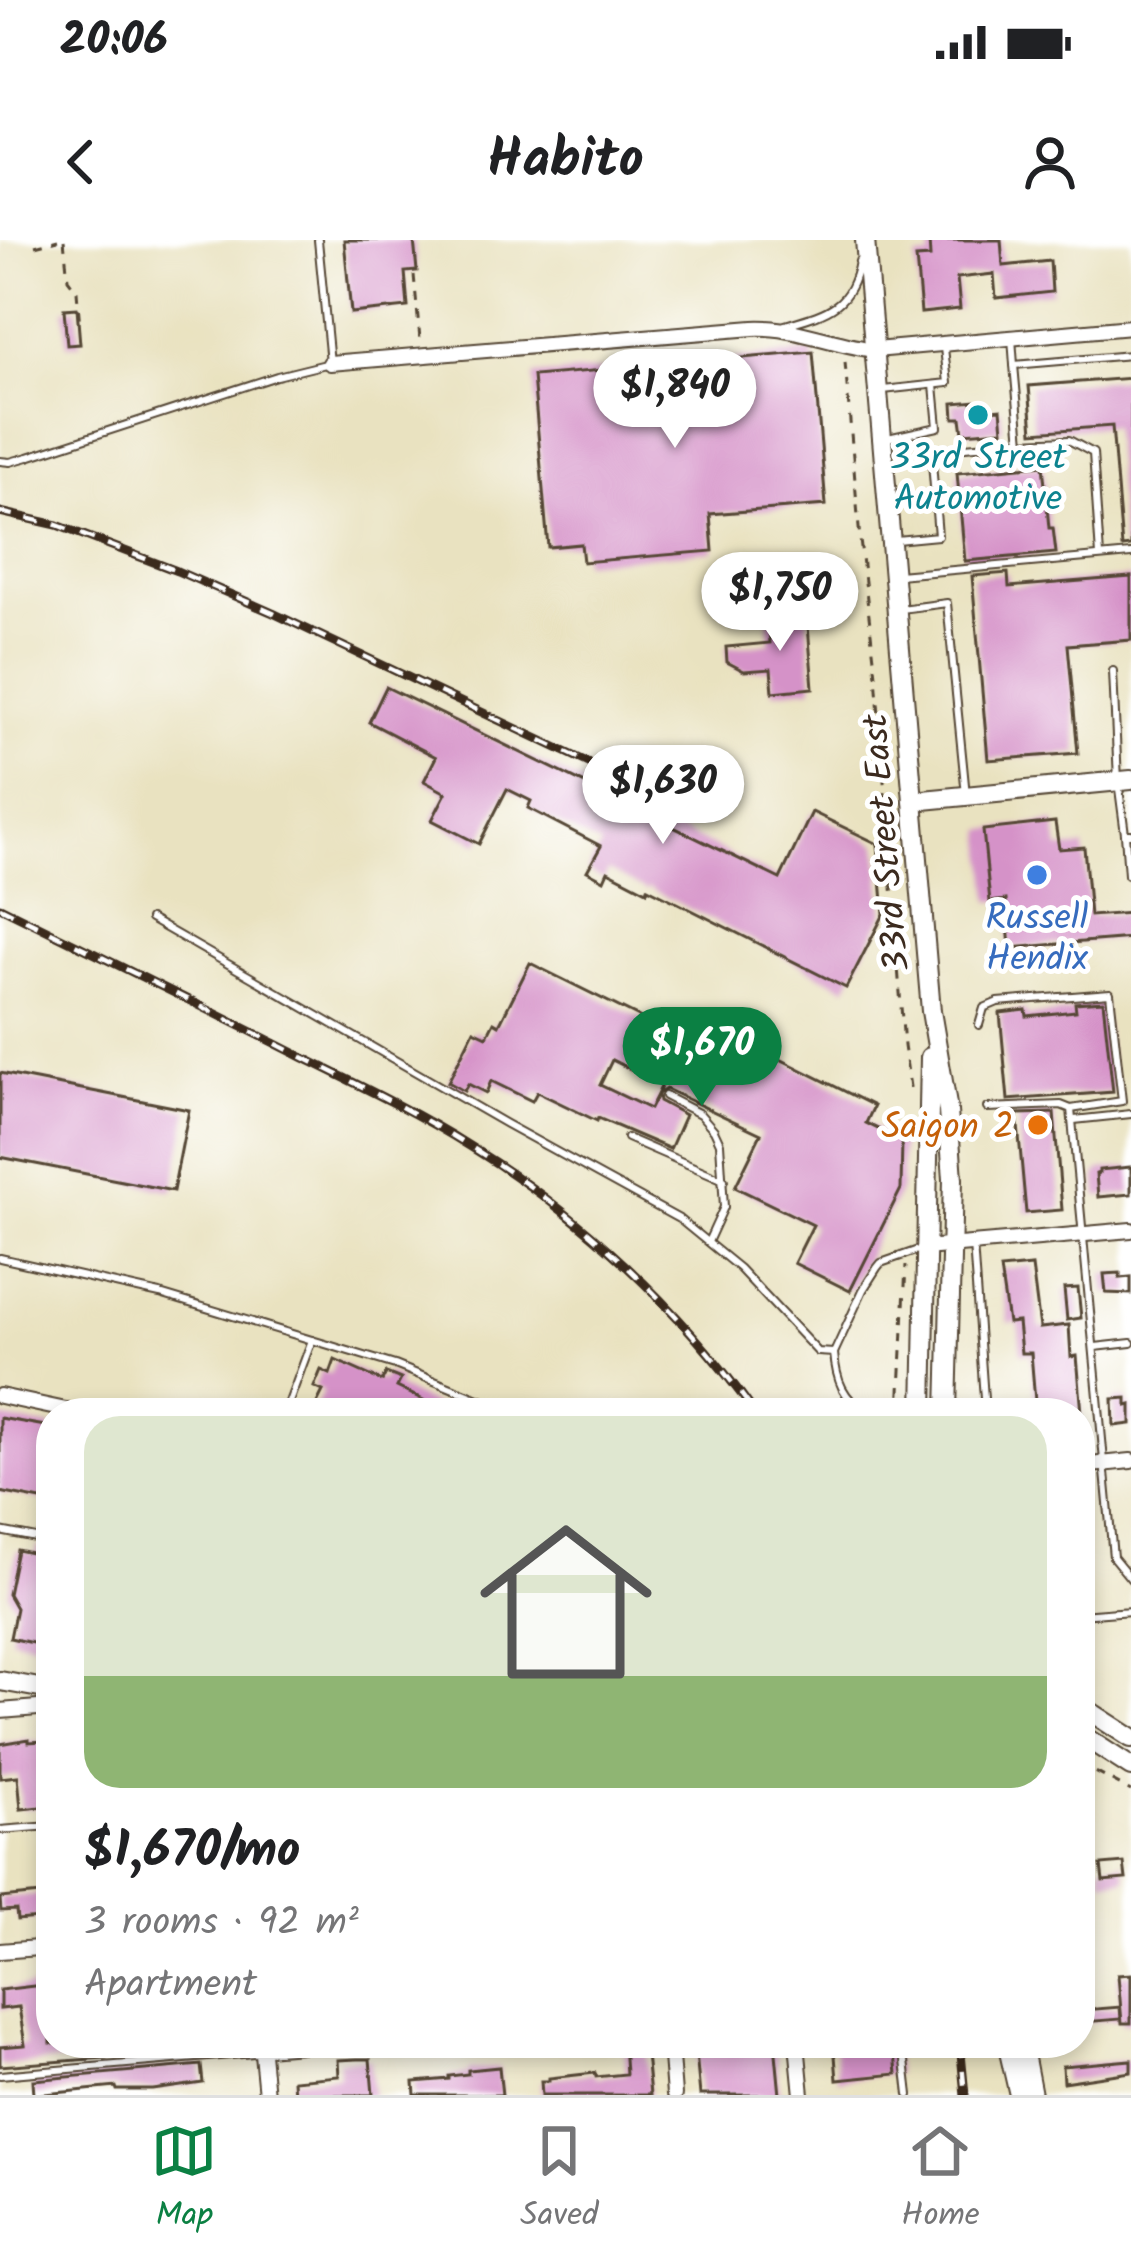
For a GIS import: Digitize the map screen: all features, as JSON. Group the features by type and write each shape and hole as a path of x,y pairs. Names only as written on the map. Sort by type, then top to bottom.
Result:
{"main road":[{"name":"33rd Street East","path":"864,240 931,1011 963,1245 948,1398"},
{"path":"913,801 1125,781"},
{"name":"33rd Street East","path":"921,1398 916,1250 931,1011"},
{"path":"0,1681 36,1687"},
{"path":"1095,1713 1131,1738"},
{"path":"1095,1744 1131,1767"},
{"path":"1010,2058 1019,2095"},
{"path":"1027,2058 1032,2095"}],"street":[{"path":"330,363 778,327 844,347 875,350 1131,328"},
{"path":"916,1250 1131,1230"},
{"path":"0,1396 36,1404"},
{"path":"1095,1465 1131,1461"},
{"path":"0,1711 36,1708"},
{"path":"0,1951 36,1948"},
{"path":"263,2058 266,2095"},
{"path":"671,2058 674,2095"},
{"path":"798,2058 802,2095"}],"lane":[{"path":"0,461 52,450 330,363 318,240"},
{"path":"778,327 834,309 847,296 864,240"},
{"path":"1012,338 1021,442"},
{"path":"878,390 948,383 944,344"},
{"path":"1014,365 1131,356"},
{"path":"882,440 938,427 934,385"},
{"path":"891,540 938,536 931,450 1069,440 1093,453 1100,556"},
{"path":"894,575 1131,554"},
{"path":"897,610 946,603 966,796"},
{"path":"1114,670 1128,875"},
{"path":"150,919 679,1219 740,1268 814,1350 834,1353"},
{"path":"979,1025 984,1008 998,1002 1110,994 1122,1101 1071,1108 987,1108"},
{"path":"665,1096 700,1114 720,1143 724,1207 708,1242"},
{"path":"1071,1108 1113,1557 1131,1579"},
{"path":"1074,1120 1131,1114"},
{"path":"627,1138 724,1180"},
{"name":"33rd Street East","path":"963,1245 983,1398"},
{"path":"848,1398 838,1384 834,1353 863,1289 881,1263 916,1250"},
{"path":"0,1258 160,1294 395,1365 476,1398"},
{"path":"291,1398 312,1340"},
{"path":"1094,1347 1131,1343"},
{"path":"0,1531 36,1537"},
{"path":"1095,1614 1131,1611"},
{"path":"0,1830 36,1827"},
{"path":"0,2075 165,2058"},
{"path":"905,2058 909,2095"}],"path":[{"path":"35,246 61,240 68,279 77,291 80,326"},
{"path":"414,274 422,355"},
{"path":"844,347 913,1108"},
{"path":"901,1398 916,1250"},
{"path":"1095,1772 1131,1791"}],"building":[{"path":"344,240 414,240 417,271 405,272 408,307 351,313"},
{"path":"929,240 1001,240 1003,266 1050,261 1052,292 996,298 994,274 957,278 960,309 921,313 916,258 930,257"},
{"path":"77,308 80,344 67,345 64,309"},
{"path":"813,352 826,505 710,514 713,551 583,562 581,544 548,547 533,376"},
{"path":"1131,378 1131,546 1122,547 1112,426 1033,432 1029,386"},
{"name":"33rd Street Automotive","path":"976,401 977,411 1001,409 1003,430 963,433 961,418 954,418 953,403"},
{"path":"1043,465 1056,553 965,561 957,473"},
{"path":"1008,573 1009,587 1131,577 1131,640 1068,645 1078,753 988,760 972,576"},
{"path":"807,613 813,688 773,692 771,669 744,671 727,662 726,647 770,643 768,616"},
{"path":"386,687 780,879 812,812 878,844 884,914 846,988 648,888 608,871 604,880 587,871 601,846 528,808 531,801 507,789 479,844 432,820 446,793 424,781 436,757 369,722"},
{"name":"Russell Hendix","path":"1055,822 1059,849 1084,847 1090,916 1131,913 1131,938 1010,948 1006,900 990,902 983,830"},
{"path":"530,963 746,1070 758,1048 874,1106 866,1123 902,1141 901,1189 850,1291 794,1263 813,1225 735,1187 761,1134 666,1089 658,1094 659,1101 685,1115 670,1149 537,1092 532,1101 491,1081 486,1093 468,1084 464,1091 448,1082 474,1030 487,1036 494,1022 499,1025","holes":["612,1060 662,1085 650,1109 600,1085"]},
{"path":"1103,1001 1113,1092 1008,1100 1000,1013 1026,1010 1027,1016 1076,1011 1075,1003"},
{"path":"0,1073 189,1110 173,1191 0,1157"},
{"path":"1054,1113 1062,1210 1026,1213 1017,1114"},
{"path":"1131,1167 1131,1194 1098,1197 1099,1170"},
{"path":"1032,1266 1040,1328 1069,1325 1081,1398 1035,1398 1031,1353 1021,1353 1018,1322 1008,1323 1000,1269"},
{"path":"1120,1273 1120,1278 1131,1277 1131,1294 1106,1293 1104,1274"},
{"path":"1078,1288 1081,1318 1067,1320 1064,1289"},
{"path":"335,1360 382,1381 386,1373 401,1379 397,1387 419,1398 320,1398 323,1391 314,1387 321,1370 330,1374"},
{"path":"1127,1398 1131,1424 1114,1426 1113,1399"},
{"path":"0,1418 36,1424 36,1499 0,1492"},
{"path":"17,1550 36,1554 36,1644 10,1638 16,1608 8,1594"},
{"path":"36,1742 36,1808 21,1809 18,1776 0,1778 0,1744"},
{"path":"1124,1863 1126,1879 1103,1881 1101,1865"},
{"path":"36,1894 36,1918 17,1920 16,1910 1,1911 0,1898"},
{"path":"1131,1974 1131,2023 1122,2023 1118,1975"},
{"path":"36,1986 36,2058 105,2058 0,2066 0,2047 25,2045 19,2007 0,2009 0,1990"},
{"path":"1120,2007 1121,2019 1095,2021 1095,2009"},
{"path":"625,2058 646,2058 650,2095 542,2095 541,2081 549,2078 626,2074"},
{"path":"696,2058 776,2058 780,2095 700,2095"},
{"path":"835,2058 895,2058 897,2074 837,2080"},
{"path":"370,2059 373,2095 294,2095 293,2080 339,2076 338,2060"},
{"path":"1131,2060 1131,2072 1063,2082 1062,2066"},
{"path":"201,2065 203,2083 34,2095 33,2080"},
{"path":"499,2067 502,2095 415,2095 414,2082"}],"railway":[{"path":"0,512 57,525 177,571 648,791"},
{"path":"0,907 388,1100 511,1173 626,1266 744,1398"},
{"path":"961,2058 965,2095"}],"place":[{"name":"33rd Street Automotive","path":"978,415"},
{"name":"Russell Hendix","path":"1037,875"},
{"name":"Saigon 2","path":"1038,1125"}]}
